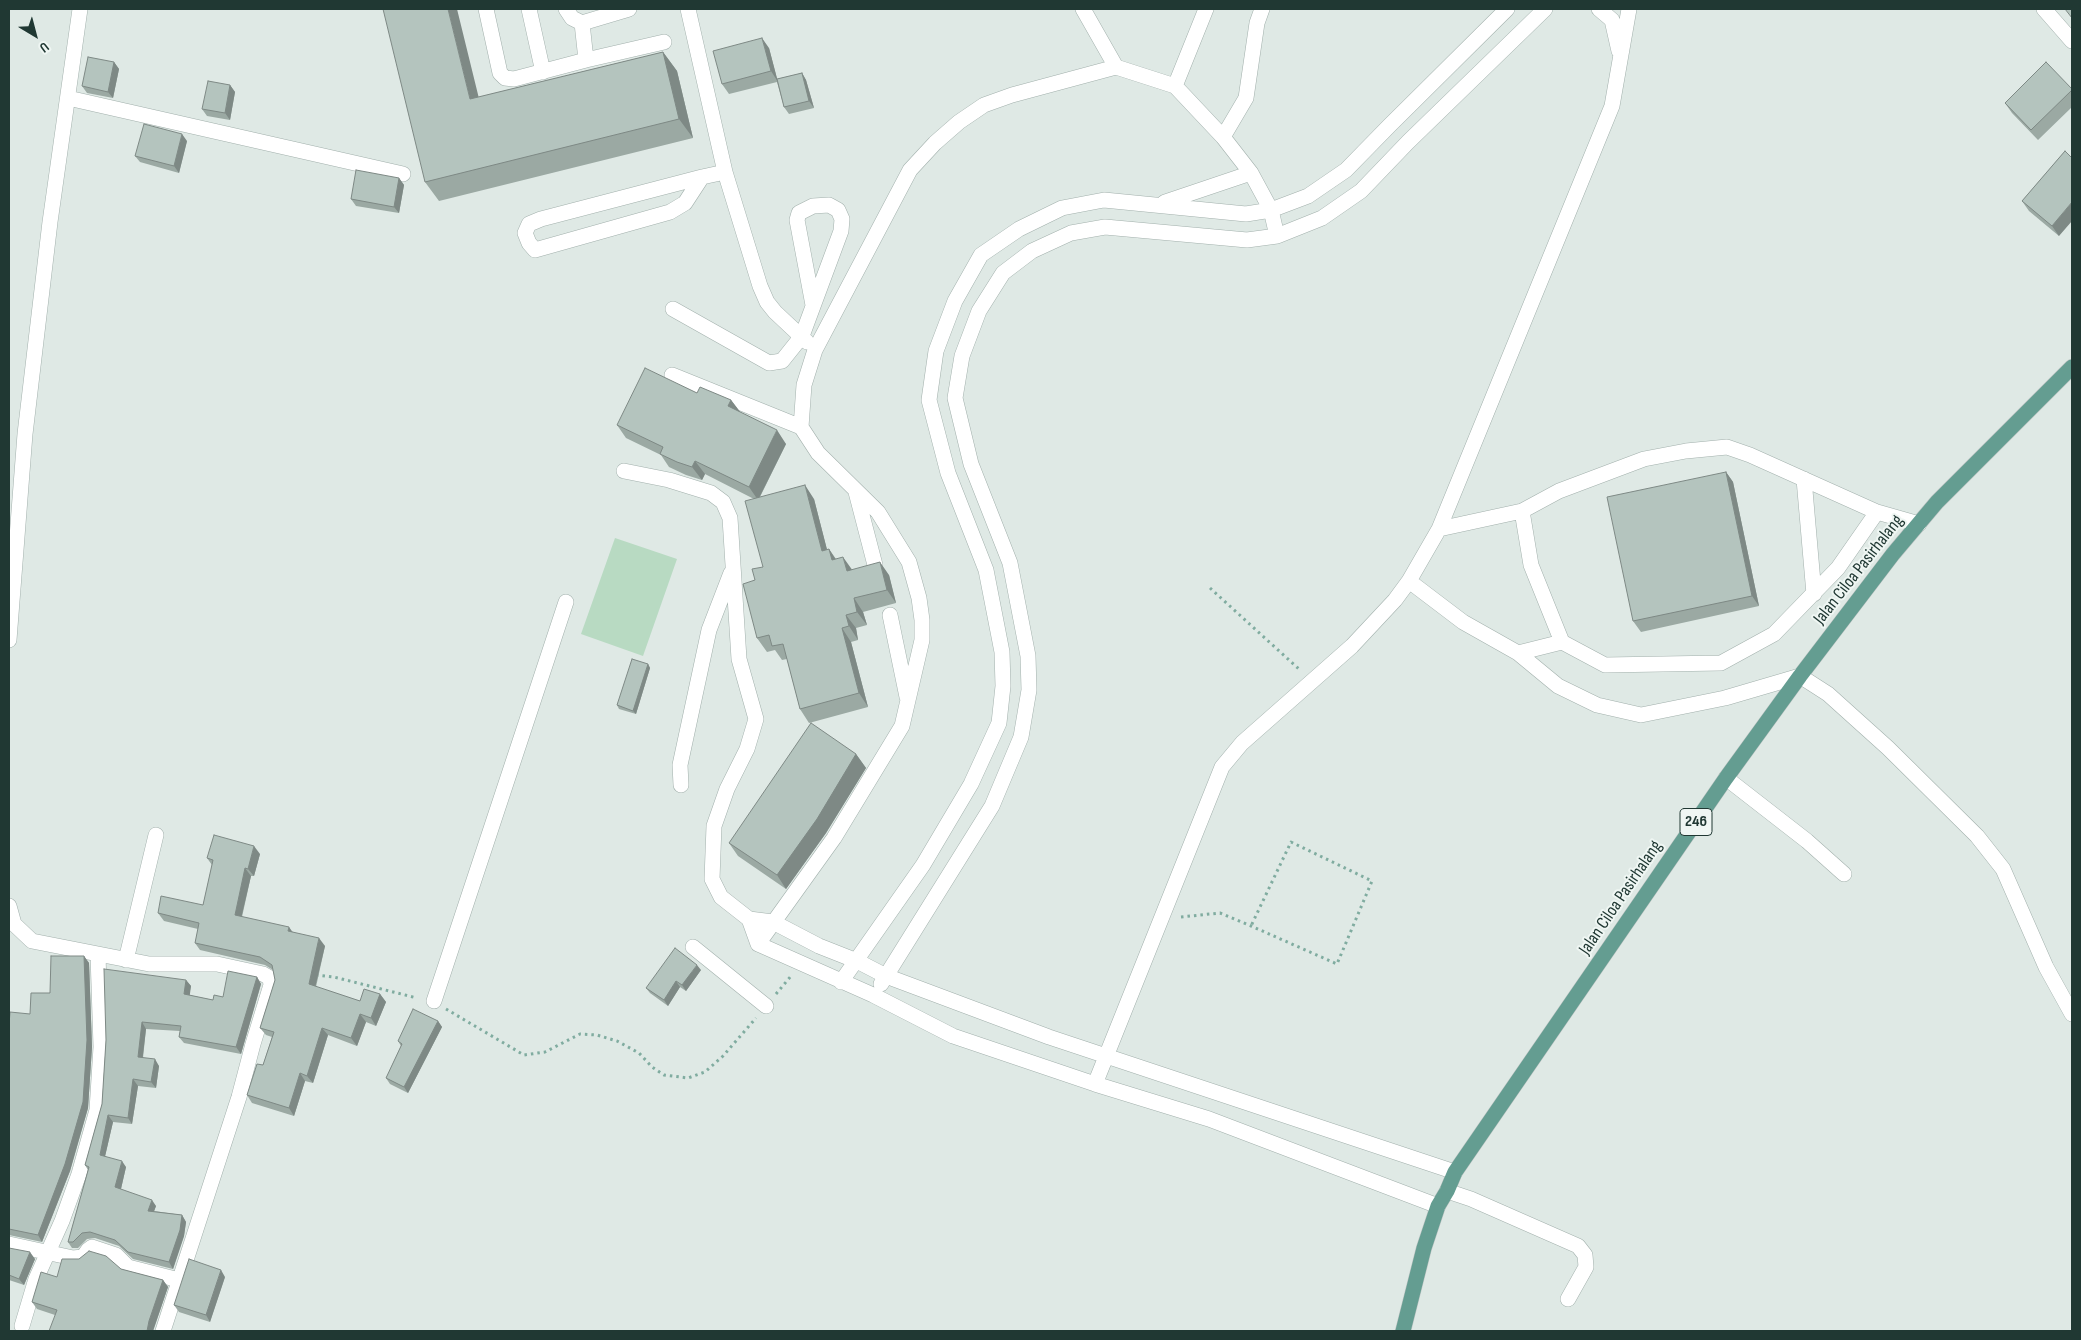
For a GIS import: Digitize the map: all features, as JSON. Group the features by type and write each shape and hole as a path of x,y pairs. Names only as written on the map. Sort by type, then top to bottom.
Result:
{"main road":[{"name":"Jalan Ciloa Pasirhalang","path":"1403,1331 1424,1248 1438,1206 1455,1172 1726,778 1800,676 1893,554 1996,442 2072,366"}],"street":[{"path":"9,640 25,434 80,9"},
{"path":"486,9 500,73 505,78 514,79 664,42"},
{"path":"528,9 543,72"},
{"path":"566,9 572,18 582,23 630,9"},
{"path":"688,9 725,172 760,286 767,302 775,312 816,350"},
{"path":"1083,9 1116,67"},
{"path":"1175,86 1206,9"},
{"path":"1223,137 1246,98 1257,23 1262,9"},
{"path":"841,982 923,865 971,784 999,723 1003,686 1002,652 986,570 948,473 929,400 936,351 955,301 982,255 1019,229 1062,208 1104,200 1238,214 1271,210 1308,196 1346,170 1507,9"},
{"path":"873,995 992,806 1021,737 1029,690 1028,656 1010,563 971,464 955,398 962,356 979,311 1002,273 1032,251 1071,233 1105,227 1156,231 1224,240 1247,240 1277,236 1322,218 1361,191 1408,142 1545,9"},
{"path":"1599,9 1612,20 1621,59"},
{"path":"1095,1084 1222,767 1242,743 1352,646 1395,600 1409,581 1440,529 1612,106 1629,9"},
{"path":"2044,9 2072,41"},
{"path":"582,23 586,60"},
{"path":"801,427 804,385 816,350 910,170 935,143 959,122 984,105 1012,95 1116,67 1175,86 1223,137 1251,172 1271,210 1277,236"},
{"path":"68,98 404,174"},
{"path":"702,177 685,203 670,212 535,250 525,233 529,224 541,219 702,177 725,172"},
{"path":"1161,206 1164,202 1251,172"},
{"path":"673,309 769,363 782,361 802,336 841,231 842,219 838,210 829,205 813,206 800,213 797,220 813,305"},
{"path":"672,375 801,427 818,453 878,512 909,562 919,598 922,640 902,726 834,838 758,944"},
{"path":"1440,529 1522,511 1559,491 1644,459 1686,451 1726,447 1750,455 1877,512 1919,524"},
{"path":"624,471 669,480 711,493 724,502 730,518 739,659 756,719 747,749 727,789 714,826 712,879 721,897 749,919 773,922 819,946 857,961 886,976 1106,1056 1455,1172"},
{"path":"1804,479 1814,594"},
{"path":"856,490 875,564"},
{"path":"1522,511 1531,566 1562,642 1605,665 1721,663 1774,634 1838,568 1877,512"},
{"path":"681,785 680,765 709,630 733,567"},
{"path":"1409,581 1463,622 1518,653 1558,686 1597,705 1642,715 1725,698 1800,676 1828,694 1888,748 1977,836 2003,869 2046,966 2072,1014"},
{"path":"434,1002 566,602"},
{"path":"890,615 908,701"},
{"path":"1518,653 1562,642"},
{"path":"1726,778 1807,841 1844,874"},
{"path":"126,960 156,834"},
{"path":"9,906 14,924 32,941 148,964 216,964 263,974 270,978 271,985 252,1044 239,1097 163,1331"},
{"path":"749,919 758,944 873,995 953,1036 1095,1084 1209,1119 1438,1206"},
{"path":"692,946 766,1006"},
{"path":"22,1326 29,1297 62,1221 79,1174 97,1110 101,1047 98,955"},
{"path":"1447,1191 1471,1199 1578,1246 1585,1255 1586,1267 1568,1299"},
{"path":"9,1244 72,1258 83,1257 92,1247 116,1255 128,1267 179,1280"}],"path":[{"path":"1210,588 1312,681"},
{"path":"1162,919 1220,913 1337,964 1372,881 1291,842 1251,926"},
{"path":"308,974 334,977 434,1002 524,1055 545,1052 580,1034 597,1034 618,1040 639,1053 664,1075 688,1078 705,1072 723,1056 801,964"}],"green space":[{"path":"615,538 677,559 643,656 581,634"}],"building":[{"path":"383,9 448,9 470,99 663,52 679,119 425,182"},
{"path":"2065,9 2072,9 2072,18"},
{"path":"762,38 771,71 722,84 713,51"},
{"path":"88,57 114,62 108,92 82,86"},
{"path":"2046,62 2072,90 2031,130 2005,103"},
{"path":"802,73 809,101 784,107 777,79"},
{"path":"208,81 230,85 225,113 202,109"},
{"path":"144,124 182,134 174,166 135,156"},
{"path":"2065,151 2072,158 2072,202 2052,226 2022,201"},
{"path":"356,170 399,178 394,207 351,199"},
{"path":"645,368 697,393 700,387 731,400 728,406 777,430 749,487 695,461 692,467 677,462 660,454 663,447 617,425"},
{"path":"1726,472 1752,596 1633,621 1607,497"},
{"path":"805,485 822,551 829,549 832,560 843,557 847,571 880,562 887,590 854,598 857,612 846,615 849,626 842,628 859,693 800,709 783,644 772,646 769,635 757,638 743,584 755,580 752,569 763,567 745,501"},
{"path":"632,659 648,664 633,711 617,705"},
{"path":"811,723 856,754 817,819 777,875 729,843"},
{"path":"214,835 254,846 248,869 245,868 235,915 289,927 288,931 319,938 309,984 360,1001 364,989 380,994 371,1018 360,1014 351,1038 322,1028 307,1076 300,1073 289,1108 247,1095 257,1064 263,1065 274,1032 260,1028 275,980 272,965 260,957 195,943 199,923 158,913 161,896 203,905 213,860 207,858"},
{"path":"675,948 697,965 682,985 676,981 664,1000 646,988"},
{"path":"51,956 84,956 87,1040 83,1102 65,1164 38,1235 9,1229 9,1025 10,1012 30,1014 31,993 50,993"},
{"path":"104,969 186,980 184,994 213,1000 214,995 223,997 228,971 257,977 236,1047 179,1037 181,1026 142,1022 138,1057 155,1059 151,1082 133,1079 128,1118 108,1115 100,1155 122,1161 115,1187 152,1200 148,1211 182,1215 180,1230 169,1262 128,1252 115,1240 90,1232 82,1233 73,1242 68,1242 89,1167 85,1165 102,1104 106,1040"},
{"path":"413,1009 438,1021 404,1087 386,1078 402,1044 398,1041"},
{"path":"9,1248 30,1252 19,1279 9,1275"},
{"path":"89,1251 106,1256 121,1269 163,1280 147,1331 49,1331 57,1310 32,1302 41,1272 57,1277 62,1259 79,1259"},
{"path":"189,1259 221,1270 206,1315 174,1305"}]}
